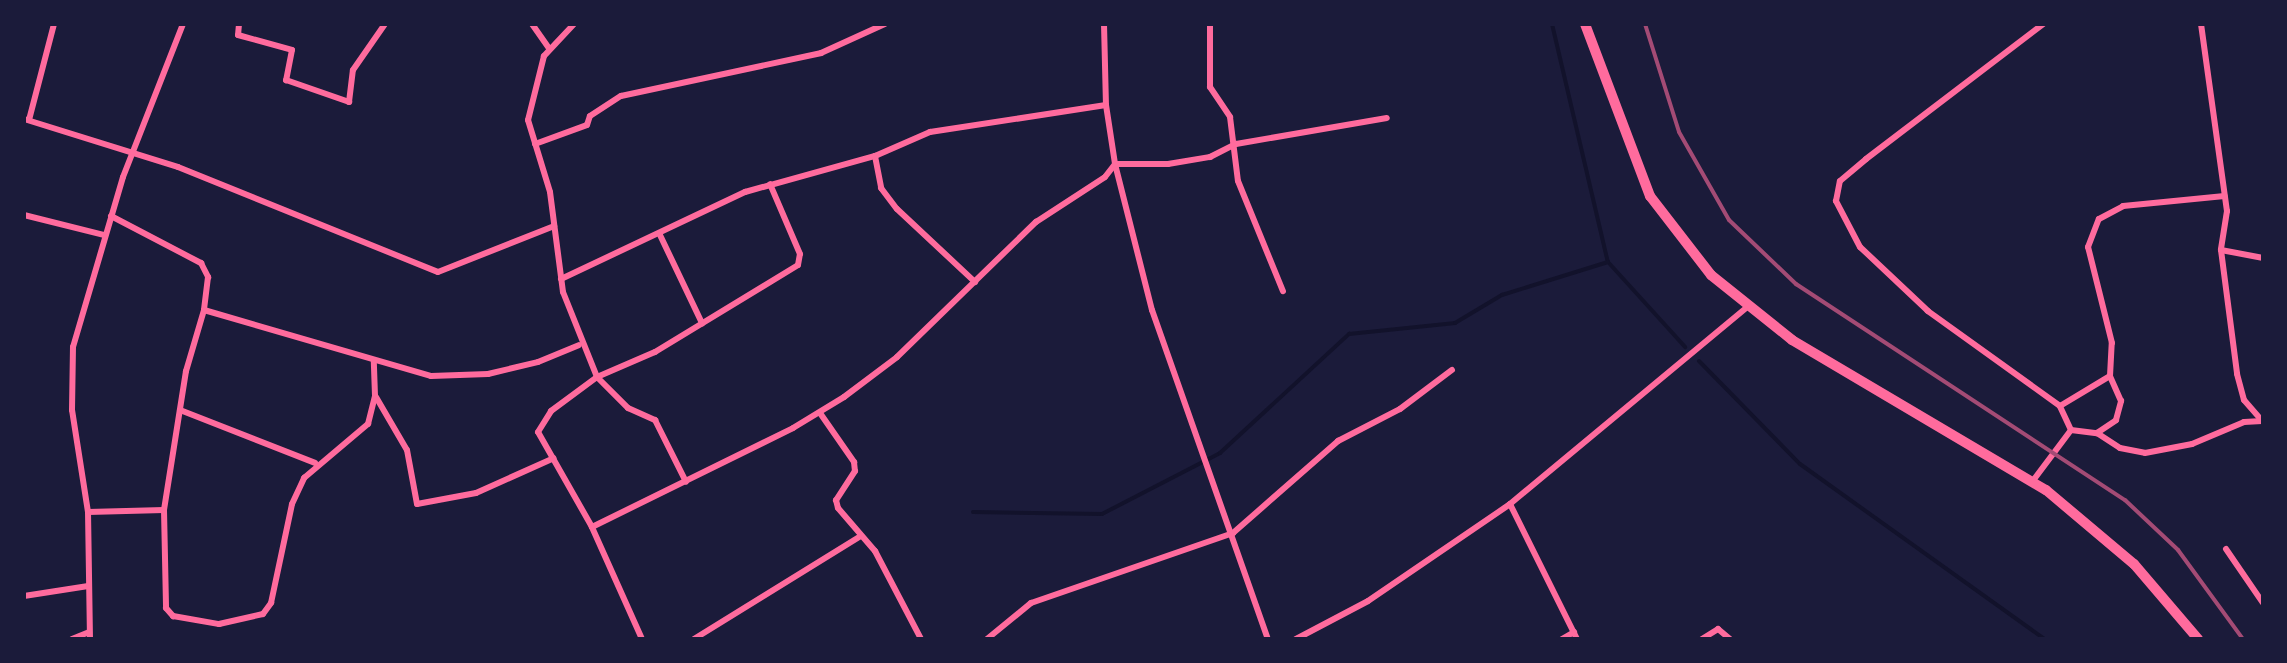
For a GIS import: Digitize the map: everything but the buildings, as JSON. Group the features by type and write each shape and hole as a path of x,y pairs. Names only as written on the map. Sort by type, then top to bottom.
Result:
{"highway":[{"path":"1585,24 1650,196 1680,239 1747,307 1792,340 2032,482 2134,564 2198,639"}],"street":[{"path":"54,24 27,120 133,152 438,272 554,226"},
{"path":"72,639 89,636 88,512 72,410 73,347 104,235 183,24"},
{"path":"239,24 238,35 292,50 286,80 349,102 353,70 385,24"},
{"path":"532,24 549,48"},
{"path":"574,24 549,48 529,99 535,144 550,192 561,279 579,345 597,377 628,408 655,420 686,482"},
{"path":"535,144 587,125 590,116 621,96 821,53 885,24"},
{"path":"1104,24 1106,105 1115,164 1152,310 1268,639"},
{"path":"1210,24 1210,87 1230,117 1236,144 1238,181 1283,291"},
{"path":"2043,24 1857,166 1840,181 1836,201 1860,247 1928,311 2060,406 2071,430"},
{"path":"2201,24 2225,196 2221,250 2237,374 2244,400 2263,421"},
{"path":"561,279 770,184 875,156 930,132 1106,105"},
{"path":"1115,164 1168,164 1221,155 1236,144 1387,118"},
{"path":"875,156 881,188 975,282"},
{"path":"592,527 820,413 897,357 1036,222 1105,177 1115,164"},
{"path":"642,639 592,527 538,432 541,423 597,377 620,371 801,260 770,184"},
{"path":"2097,433 2112,424 2120,412 2119,392 2110,376 2112,343 2088,247 2092,229 2108,212 2123,206 2225,196"},
{"path":"24,215 104,235"},
{"path":"111,216 203,264 208,277 204,310 180,410 164,510 168,613 219,624 245,621 263,614 271,603 292,504 315,463 368,424 375,396 374,361"},
{"path":"660,235 702,323"},
{"path":"2221,250 2263,258"},
{"path":"1296,639 1368,601 1510,504 1747,307"},
{"path":"204,310 431,376 488,374 538,362 579,345"},
{"path":"987,639 1031,603 1233,533 1338,441 1400,409 1452,370"},
{"path":"2060,406 2110,376"},
{"path":"375,396 407,450 417,504 476,493 554,458"},
{"path":"180,410 315,463"},
{"path":"820,413 854,462 836,500 861,536 921,639"},
{"path":"2071,430 2097,433 2120,448 2145,453 2192,444 2244,422 2263,421"},
{"path":"2032,482 2071,430"},
{"path":"1510,504 1575,636 1562,639"},
{"path":"88,512 164,510"},
{"path":"694,639 861,536"},
{"path":"2226,549 2263,603"},
{"path":"24,596 88,586"},
{"path":"1702,639 1718,629 1730,639"}],"waterway":[{"path":"1552,24 1608,262 1685,347"},
{"path":"973,512 1102,514 1220,453 1349,334 1455,323 1502,295 1608,262"},
{"path":"1699,361 1800,464 2044,639"}],"railway":[{"path":"1645,24 1679,132 1729,220 1796,284 2125,500 2178,550 2243,639"}]}
